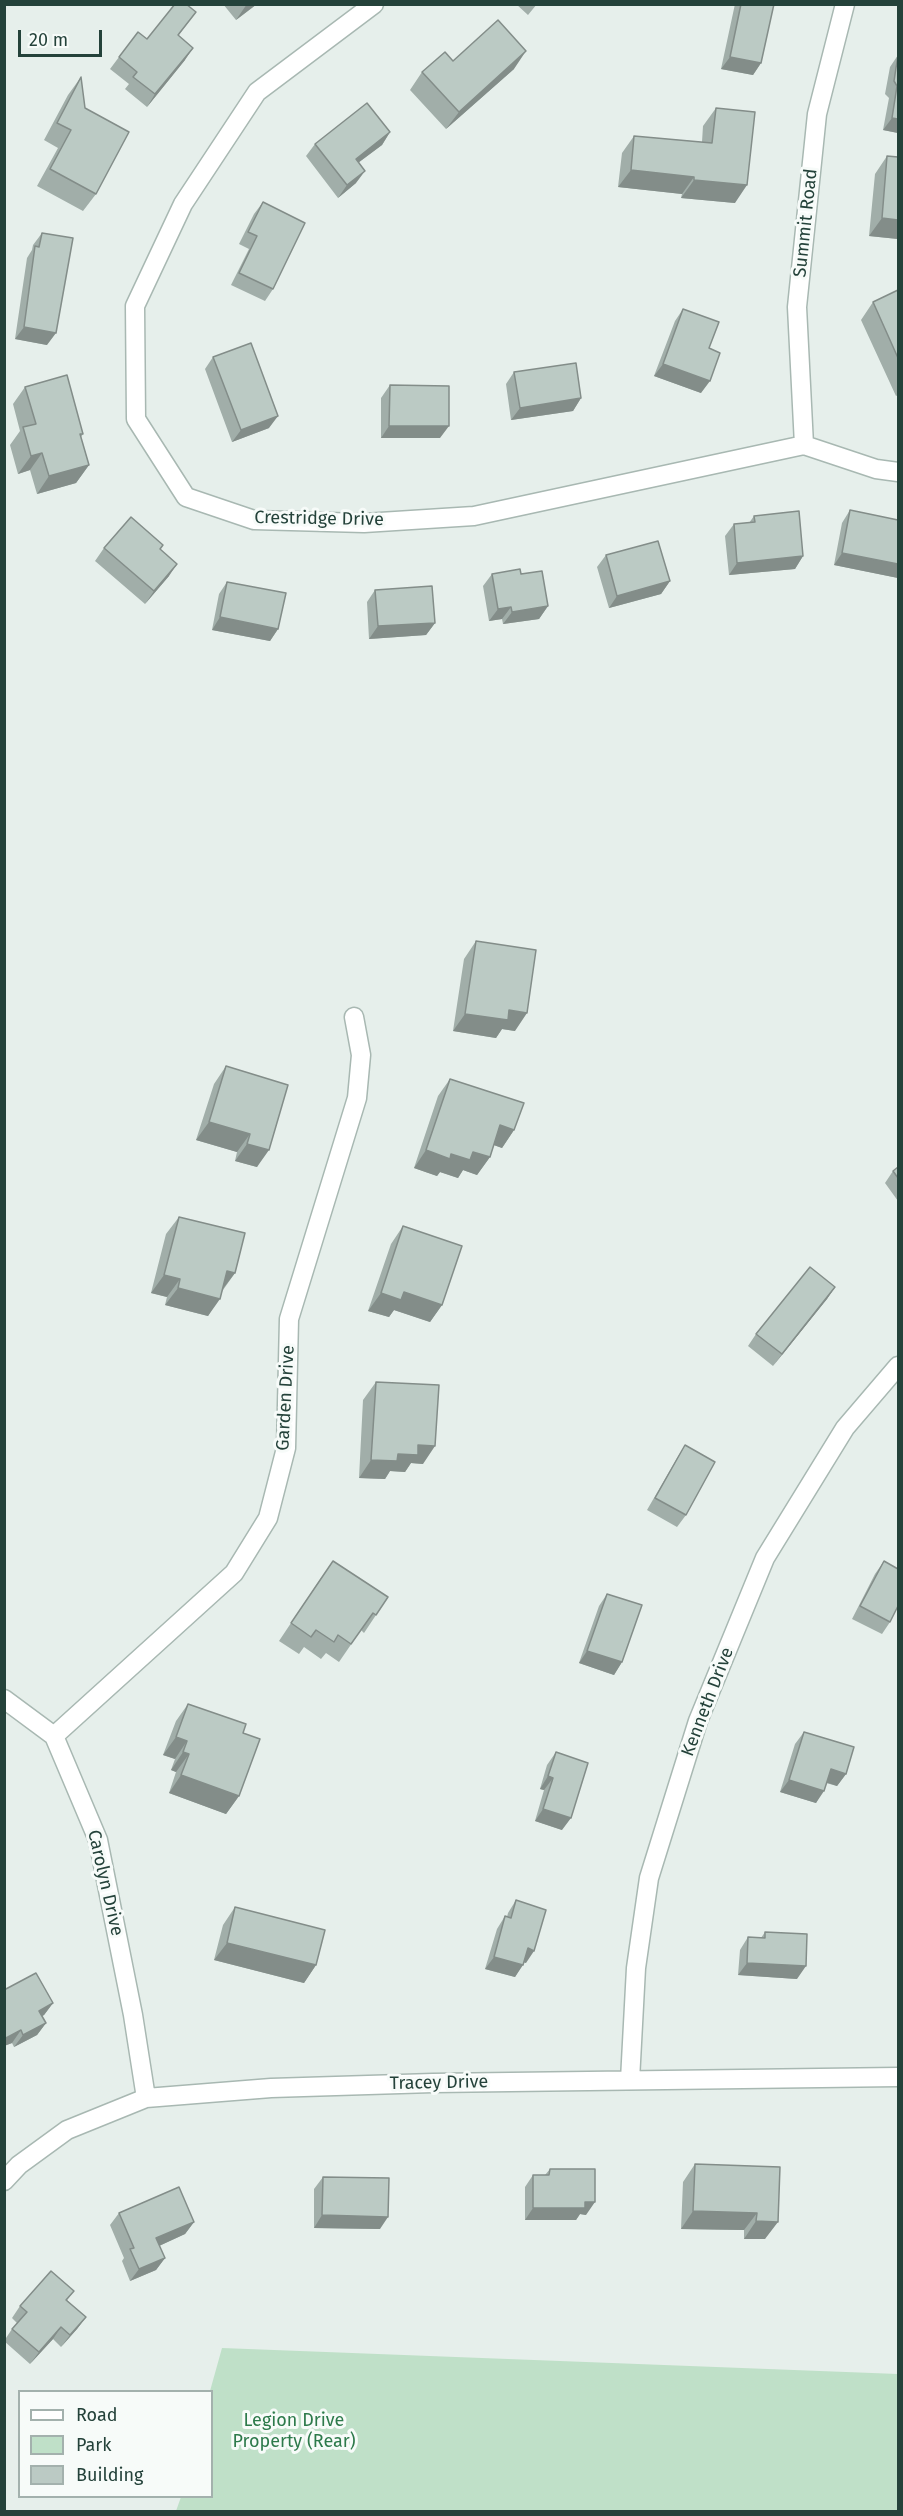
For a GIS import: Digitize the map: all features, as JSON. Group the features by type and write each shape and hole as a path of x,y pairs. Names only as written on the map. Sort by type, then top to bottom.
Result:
{"street":[{"name":"Crestridge Drive","path":"374,4 257,92 183,204 135,306 136,419 186,497 254,520 364,523 474,516 804,445"},
{"name":"Summit Road","path":"804,445 799,295 817,114 845,4"},
{"path":"804,445 876,469 898,472"},
{"name":"Garden Drive","path":"54,1736 234,1573 268,1518 286,1448 289,1319 357,1098 361,1054 354,1017"},
{"name":"Kenneth Drive","path":"630,2080 636,1968 649,1878 698,1721 765,1558 845,1428 898,1366"},
{"path":"4,1699 54,1736"},
{"name":"Carolyn Drive","path":"54,1736 99,1840 133,2015 146,2097"},
{"name":"Tracey Drive","path":"4,2181 19,2165 67,2130 146,2097 283,2088 898,2077"}],"green space":[{"name":"Legion Drive Property (Rear)","path":"222,2348 898,2374 898,2511 176,2511 181,2498 213,2498 213,2390 210,2390"}],"building":[{"path":"175,4 186,4 196,12 178,35 193,48 155,94 133,77 137,72 119,57 138,32 147,39"},
{"path":"741,4 774,4 761,63 730,57"},
{"path":"498,20 526,51 459,112 422,72 445,52 453,61"},
{"path":"898,55 898,119 892,118 897,86 894,81"},
{"path":"81,77 85,108 129,132 96,194 50,169 71,130 57,123"},
{"path":"367,103 390,132 356,159 365,171 347,185 315,144"},
{"path":"716,108 755,112 747,185 694,180 694,177 631,170 634,136 712,143"},
{"path":"887,156 898,157 898,220 882,218"},
{"path":"263,202 305,223 273,289 239,273 257,236 248,232"},
{"path":"42,233 73,238 56,333 24,327 35,246 39,247"},
{"path":"898,290 898,358 873,302"},
{"path":"683,309 719,322 709,348 720,353 710,381 663,364"},
{"path":"251,343 278,416 241,430 213,357"},
{"path":"576,363 581,398 520,408 514,372"},
{"path":"67,375 89,465 49,476 42,453 31,456 23,427 36,424 25,387"},
{"path":"390,385 449,386 449,426 389,426"},
{"path":"850,510 898,520 898,564 842,553"},
{"path":"799,511 803,556 737,563 734,524 755,522 754,516"},
{"path":"131,517 163,545 160,549 177,564 154,591 104,548"},
{"path":"658,541 670,581 617,596 606,555"},
{"path":"520,569 521,574 542,571 548,606 512,612 511,607 498,609 492,574"},
{"path":"227,582 286,593 278,629 220,617"},
{"path":"432,586 435,623 378,626 375,590"},
{"path":"476,941 536,950 527,1013 509,1010 508,1020 465,1014"},
{"path":"226,1066 288,1085 269,1150 247,1144 250,1134 209,1122"},
{"path":"450,1079 524,1103 514,1130 500,1125 490,1157 473,1152 470,1160 451,1154 450,1159 426,1150"},
{"path":"898,1167 898,1178 893,1171"},
{"path":"179,1217 245,1233 235,1273 227,1271 220,1299 178,1288 180,1279 164,1275"},
{"path":"403,1226 462,1246 442,1305 404,1292 401,1300 381,1293"},
{"path":"810,1267 835,1287 782,1354 756,1334"},
{"path":"376,1382 439,1385 435,1446 418,1445 418,1455 398,1454 397,1461 371,1460"},
{"path":"685,1445 715,1462 686,1515 655,1498"},
{"path":"333,1561 388,1597 376,1615 373,1613 351,1644 338,1635 334,1642 316,1630 311,1637 291,1623"},
{"path":"884,1561 898,1569 898,1606 890,1622 860,1606"},
{"path":"607,1594 642,1605 622,1662 587,1651"},
{"path":"188,1704 246,1724 243,1733 260,1739 239,1796 181,1775 189,1754 183,1752 187,1741 176,1737"},
{"path":"804,1732 854,1747 846,1774 831,1769 824,1791 789,1780"},
{"path":"556,1752 588,1763 571,1818 543,1809 553,1778 548,1776"},
{"path":"516,1900 546,1910 534,1951 528,1948 523,1965 494,1957 505,1916 511,1918"},
{"path":"235,1907 325,1930 316,1965 227,1943"},
{"path":"765,1932 807,1934 806,1966 747,1963 748,1937 765,1938"},
{"path":"36,1973 53,2003 39,2011 46,2023 23,2035 21,2030 6,2038 4,2035 4,1990"},
{"path":"695,2164 780,2167 778,2222 756,2221 757,2213 693,2211"},
{"path":"550,2169 595,2169 595,2202 585,2202 585,2208 533,2208 533,2175 549,2175"},
{"path":"323,2177 389,2178 388,2217 322,2215"},
{"path":"179,2187 194,2222 156,2238 165,2258 139,2269 130,2249 134,2248 119,2213"},
{"path":"51,2271 74,2291 66,2300 86,2317 70,2335 61,2327 39,2352 12,2329 27,2312 20,2306"}]}
